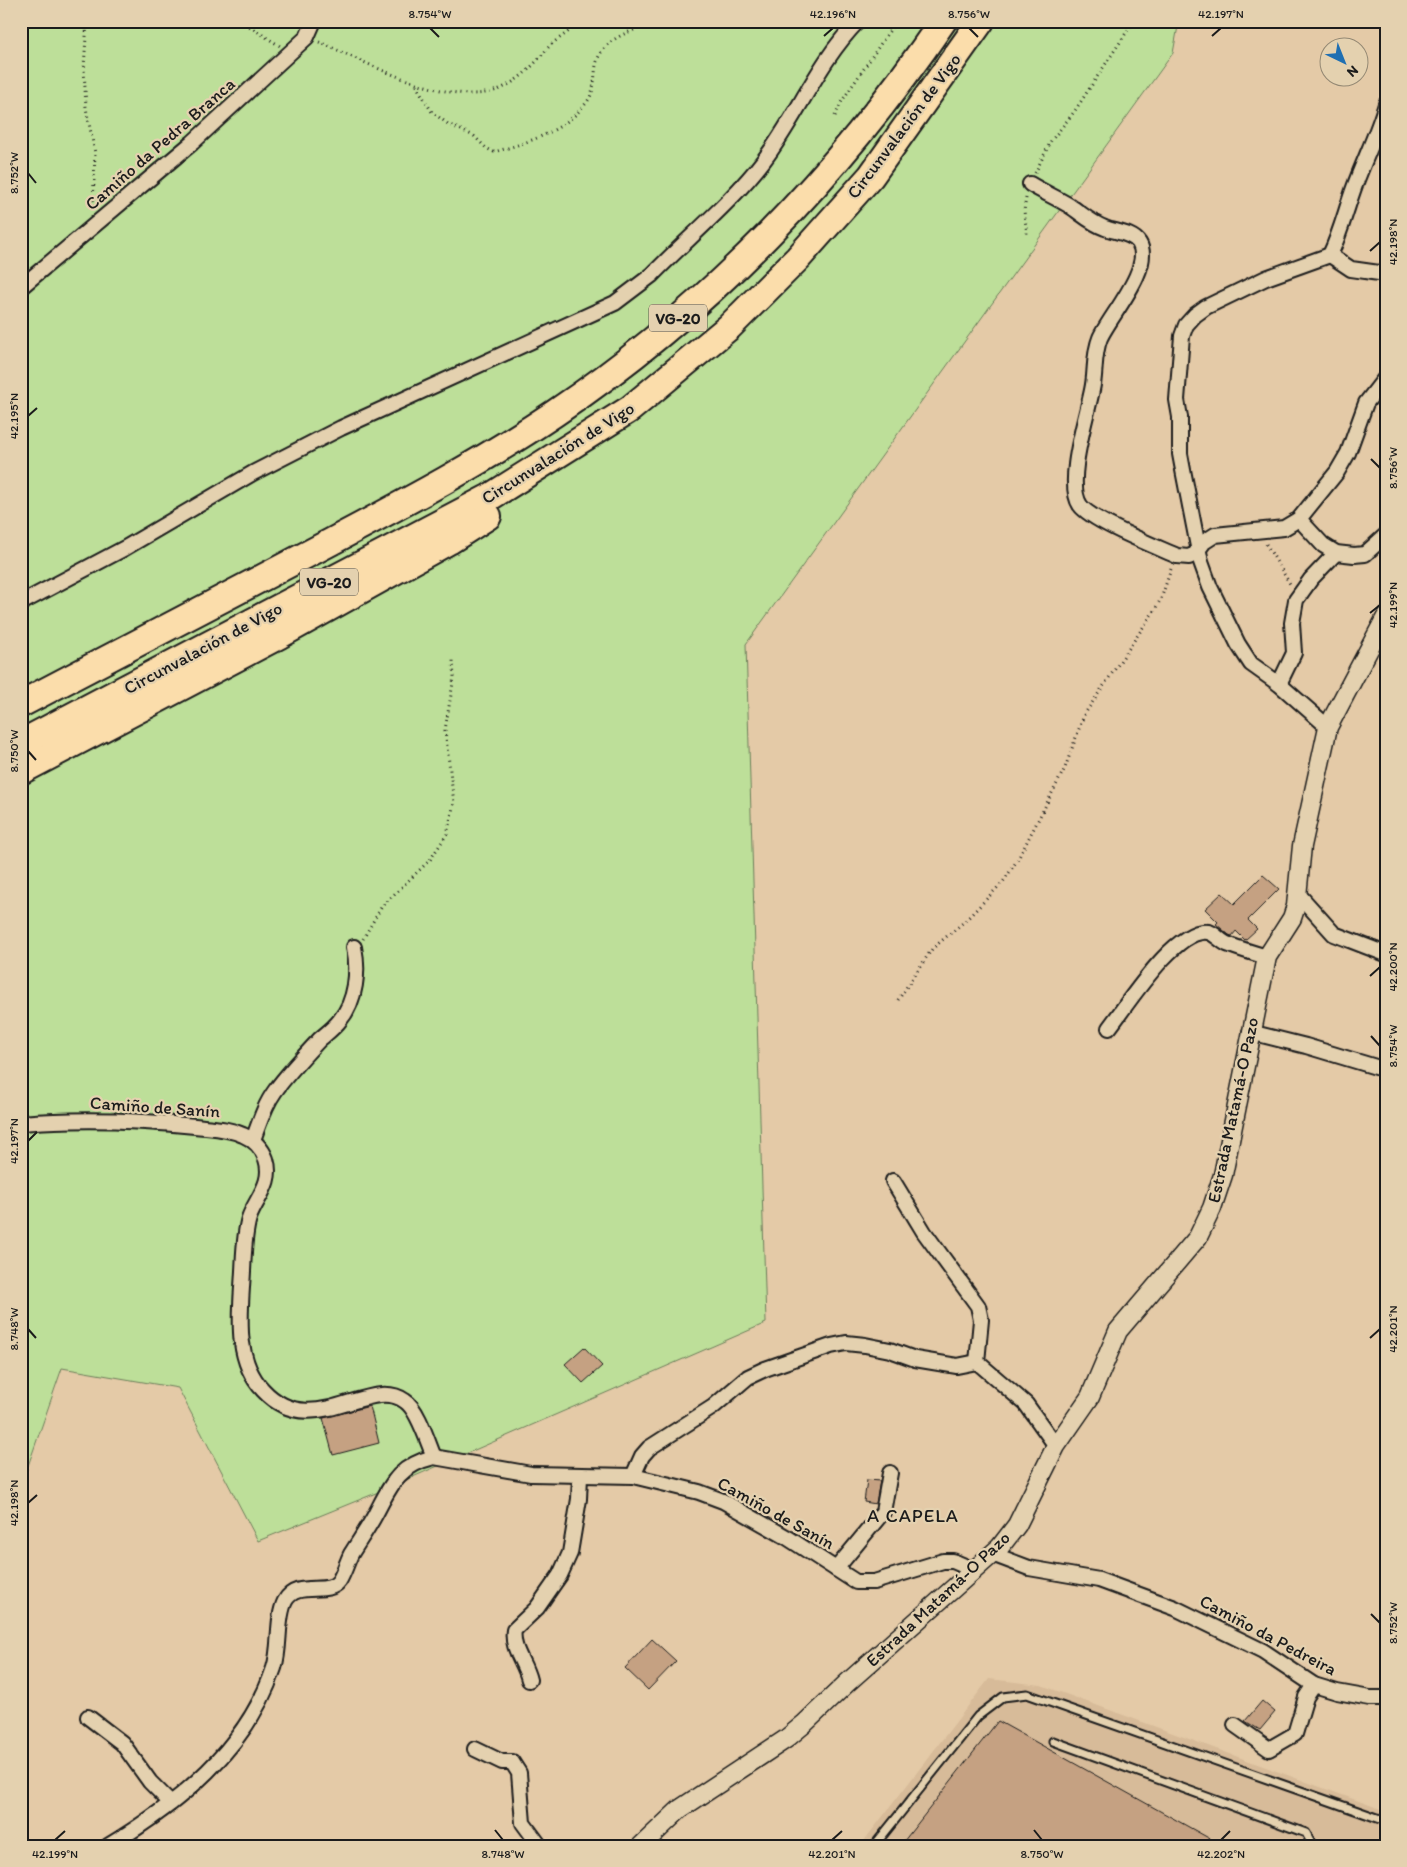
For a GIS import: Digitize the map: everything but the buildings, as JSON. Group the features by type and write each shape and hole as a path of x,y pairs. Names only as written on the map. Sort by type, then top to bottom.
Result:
{"highway":[{"name":"Circunvalación de Vigo","path":"21,704 458,475 555,413 630,359 731,272 839,160 911,68 943,21"},
{"name":"Circunvalación de Vigo","path":"21,743 490,497 630,409 729,327 798,258 871,176 981,21"},
{"path":"21,771 280,635 449,541 588,451 630,409"},
{"path":"21,687 50,673 104,660"}],"street":[{"name":"Camiño da Pedra Branca","path":"21,288 192,143 307,37 314,21"},
{"path":"21,603 125,548 271,464 341,428 615,303 634,290 652,275 762,162 791,120 806,90 844,36 858,21"},
{"path":"1328,727 1279,684 1251,664 1244,656 1204,572 1180,454 1180,417 1177,400 1182,336 1186,325 1206,307 1266,278 1330,255 1342,230 1355,186 1381,123 1386,104"},
{"path":"1030,184 1069,205 1093,223 1133,237 1141,248 1142,256 1131,286 1105,329 1096,351 1092,391 1082,427 1076,497 1085,511 1092,516 1177,556 1189,557 1209,538 1222,533 1284,528 1299,519 1337,472 1348,453 1366,402 1386,377"},
{"path":"1330,255 1350,269 1386,274"},
{"path":"1299,519 1323,544 1336,553 1366,554 1386,535"},
{"path":"1279,684 1294,653 1292,623 1296,600 1311,579 1336,553"},
{"name":"Estrada Matamá-O Pazo","path":"641,1846 680,1808 804,1724 847,1683 992,1554 1017,1525 1056,1446 1090,1397 1118,1330 1186,1253 1206,1222 1223,1175 1250,1032 1267,957 1292,918 1298,895 1302,846 1328,727 1386,617"},
{"path":"1298,895 1334,934 1386,954"},
{"path":"1109,1028 1168,953 1193,934 1211,932 1224,943 1267,957"},
{"path":"108,1846 143,1824 171,1803 220,1758 249,1723 268,1685 280,1651 282,1615 286,1601 291,1595 300,1590 334,1587 339,1581 351,1554 376,1513 384,1494 403,1471 416,1463 434,1457 414,1412 406,1401 391,1394 378,1395 313,1411 299,1411 272,1398 252,1376 243,1348 240,1326 246,1232 250,1216 267,1182 268,1171 264,1154 253,1140 264,1110 274,1092 319,1040 340,1020 348,1006 354,988 357,968 354,947"},
{"path":"1250,1032 1306,1046 1386,1070"},
{"name":"Camiño de Sanín","path":"21,1123 57,1120 164,1123 235,1131 253,1140"},
{"path":"893,1181 924,1232 978,1306 981,1320 977,1362"},
{"path":"633,1476 642,1456 661,1438 713,1406 748,1377 789,1360 831,1346 846,1343 890,1350 915,1359 957,1366 977,1362"},
{"path":"977,1362 1026,1404 1056,1446"},
{"name":"Camiño de Sanín","path":"434,1457 531,1474 633,1476 710,1496 788,1538 850,1579 865,1583 942,1561 953,1561 974,1570"},
{"path":"836,1569 883,1512 890,1473"},
{"path":"529,1680 526,1668 514,1646 514,1630 518,1624 537,1608 560,1575 570,1553 580,1499 580,1476"},
{"name":"Camiño da Pedreira","path":"992,1554 1029,1568 1099,1580 1175,1608 1263,1650 1314,1685 1337,1692 1370,1698 1386,1698"},
{"path":"1235,1725 1269,1749 1295,1734 1306,1697 1314,1685"},
{"path":"88,1717 122,1743 150,1782 171,1803"},
{"path":"475,1748 486,1756 502,1762 512,1762 516,1766 519,1773 523,1823 540,1846"}],"lane":[{"path":"874,1846 978,1716 1003,1697 1028,1694 1386,1821"},
{"path":"1053,1741 1306,1833 1314,1846"}],"path":[{"path":"87,21 86,108 95,153 93,209 96,225"},
{"path":"242,21 292,51"},
{"path":"307,37 416,85 460,93 482,93 500,89 516,81 532,67 548,47 568,34 578,21"},
{"path":"416,85 432,112 448,124 474,136 486,148 494,152 562,127 588,100 594,86 600,52 607,44 626,33 662,21"},
{"path":"835,116 842,101 896,21"},
{"path":"1027,234 1024,211 1030,184 1051,141 1074,112 1134,21"},
{"path":"1257,531 1287,578 1296,600"},
{"path":"898,1000 932,949 965,921 1003,882 1018,859 1065,768 1084,715 1161,599 1177,556"},
{"path":"354,947 366,936 382,906 430,860 447,834 454,803 445,730 454,677 453,660"}],"shaded area":[{"path":"989,1679 1041,1685 1386,1811 1386,1846 860,1846"}],"green space":[{"path":"21,21 1179,21 1173,53 746,644 766,1323 376,1493 258,1541 178,1388 62,1368 21,1486"}],"district":[{"name":"A CAPELA","path":"913,1515"}]}
